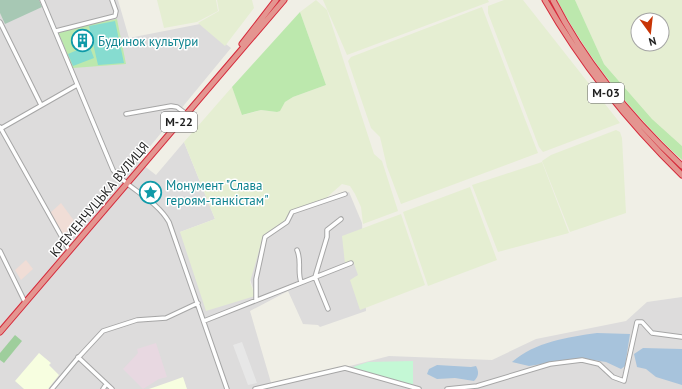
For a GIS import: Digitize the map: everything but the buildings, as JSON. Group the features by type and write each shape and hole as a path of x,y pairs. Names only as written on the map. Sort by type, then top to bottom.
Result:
{"highway":[{"name":"М-22","path":"230,61 253,28 276,0"},
{"name":"М-22","path":"230,61 284,0"},
{"name":"М-03","path":"544,0 578,55 604,90 647,141 682,175"},
{"name":"М-03","path":"553,0 578,42 616,96 642,126 682,166"},
{"name":"КРЕМЕНЧУЦЬКА ВУЛИЦЯ","path":"0,332 230,61"}],"street":[{"path":"42,0 113,170 161,211 167,219 228,389"},
{"path":"56,31 115,16 116,11 112,0"},
{"path":"0,22 41,105"},
{"path":"69,250 0,128 77,85"},
{"path":"126,114 171,106 177,107 185,113"},
{"path":"256,300 256,279 265,237 287,222 292,212 345,194"},
{"path":"328,308 315,277 327,237 327,230 342,219"},
{"path":"298,250 300,257 299,273 301,282"},
{"path":"0,251 25,302"},
{"path":"204,321 351,263"},
{"path":"52,389 78,357 99,335 108,329 137,320 156,320 166,318 198,303"},
{"path":"448,389 477,386 538,368 582,360 599,364 613,376 624,381 637,322 642,322 652,333 682,337"},
{"path":"78,357 112,389"},
{"path":"255,389 345,368 419,389"}],"shaded area":[{"path":"0,0 118,0 129,38 200,24 231,48 138,161 156,175 184,142 215,219 180,232 255,296 243,254 289,221 293,213 349,192 362,223 366,311 320,327 318,325 303,324 288,291 250,311 272,386 389,356 492,360 536,339 626,321 647,302 682,297 682,389 0,389"},
{"path":"0,0 39,0 42,7 5,24 0,13"},
{"path":"157,0 216,0 218,11 197,22 164,28"},
{"path":"217,0 252,0 254,8 225,46 198,23 219,11"},
{"path":"316,0 327,10 374,154 382,161 398,211 363,224 361,207 355,194 350,186 342,184 325,199 291,211 288,220 263,237 250,282 255,296 206,311 180,232 215,219 184,142 232,87 243,115 261,110 277,112 285,102 293,97 326,85 300,12"},
{"path":"323,0 488,0 489,2 347,55"},
{"path":"504,0 523,0 620,123 543,152 539,147 488,13 488,6"},
{"path":"575,0 682,0 682,146 652,119 604,64"},
{"path":"482,7 538,153 401,204 387,167 380,137 371,128 348,61 351,57"},
{"path":"115,21 124,63 98,65 89,26"},
{"path":"89,45 94,58 73,66 68,54"},
{"path":"616,130 620,132 622,138 626,213 570,232 542,161 551,155"},
{"path":"542,162 569,233 498,252 472,185"},
{"path":"470,187 497,260 428,286 403,212"},
{"path":"61,203 75,222 63,236 50,213"},
{"path":"401,214 425,285 360,310 350,280 358,275 353,261 345,264 342,236"},
{"path":"26,260 33,269 21,280 15,270"},
{"path":"597,333 630,334 625,366 621,369 606,362 580,358 529,366 512,362 521,355 541,345 575,336"},
{"path":"242,342 257,383 248,385 233,345"},
{"path":"156,343 167,377 159,379 143,389 123,369 138,353 137,349"},
{"path":"643,348 682,349 682,385 656,377 646,369 637,367 634,354"},
{"path":"39,353 51,363 49,365 59,375 48,389 24,389 15,381"},
{"path":"437,365 476,366 478,376 474,381 455,378 437,379 427,374 429,369"},
{"path":"183,377 187,389 149,389 172,381"}],"green space":[{"path":"557,0 575,0 604,64 652,119 682,146 682,160 629,105 597,65 569,22"},
{"path":"300,12 326,85 293,97 285,102 280,111 261,110 242,115 232,87"},
{"path":"117,19 126,64 73,68 59,34 61,30"},
{"path":"15,335 22,341 4,363 0,360 0,353"},
{"path":"413,361 413,385 353,367 368,362"}],"place":[{"name":"Будинок культури","path":"83,41"},
{"name":"Монумент \"Слава героям-танкістам\"","path":"151,192"}]}
